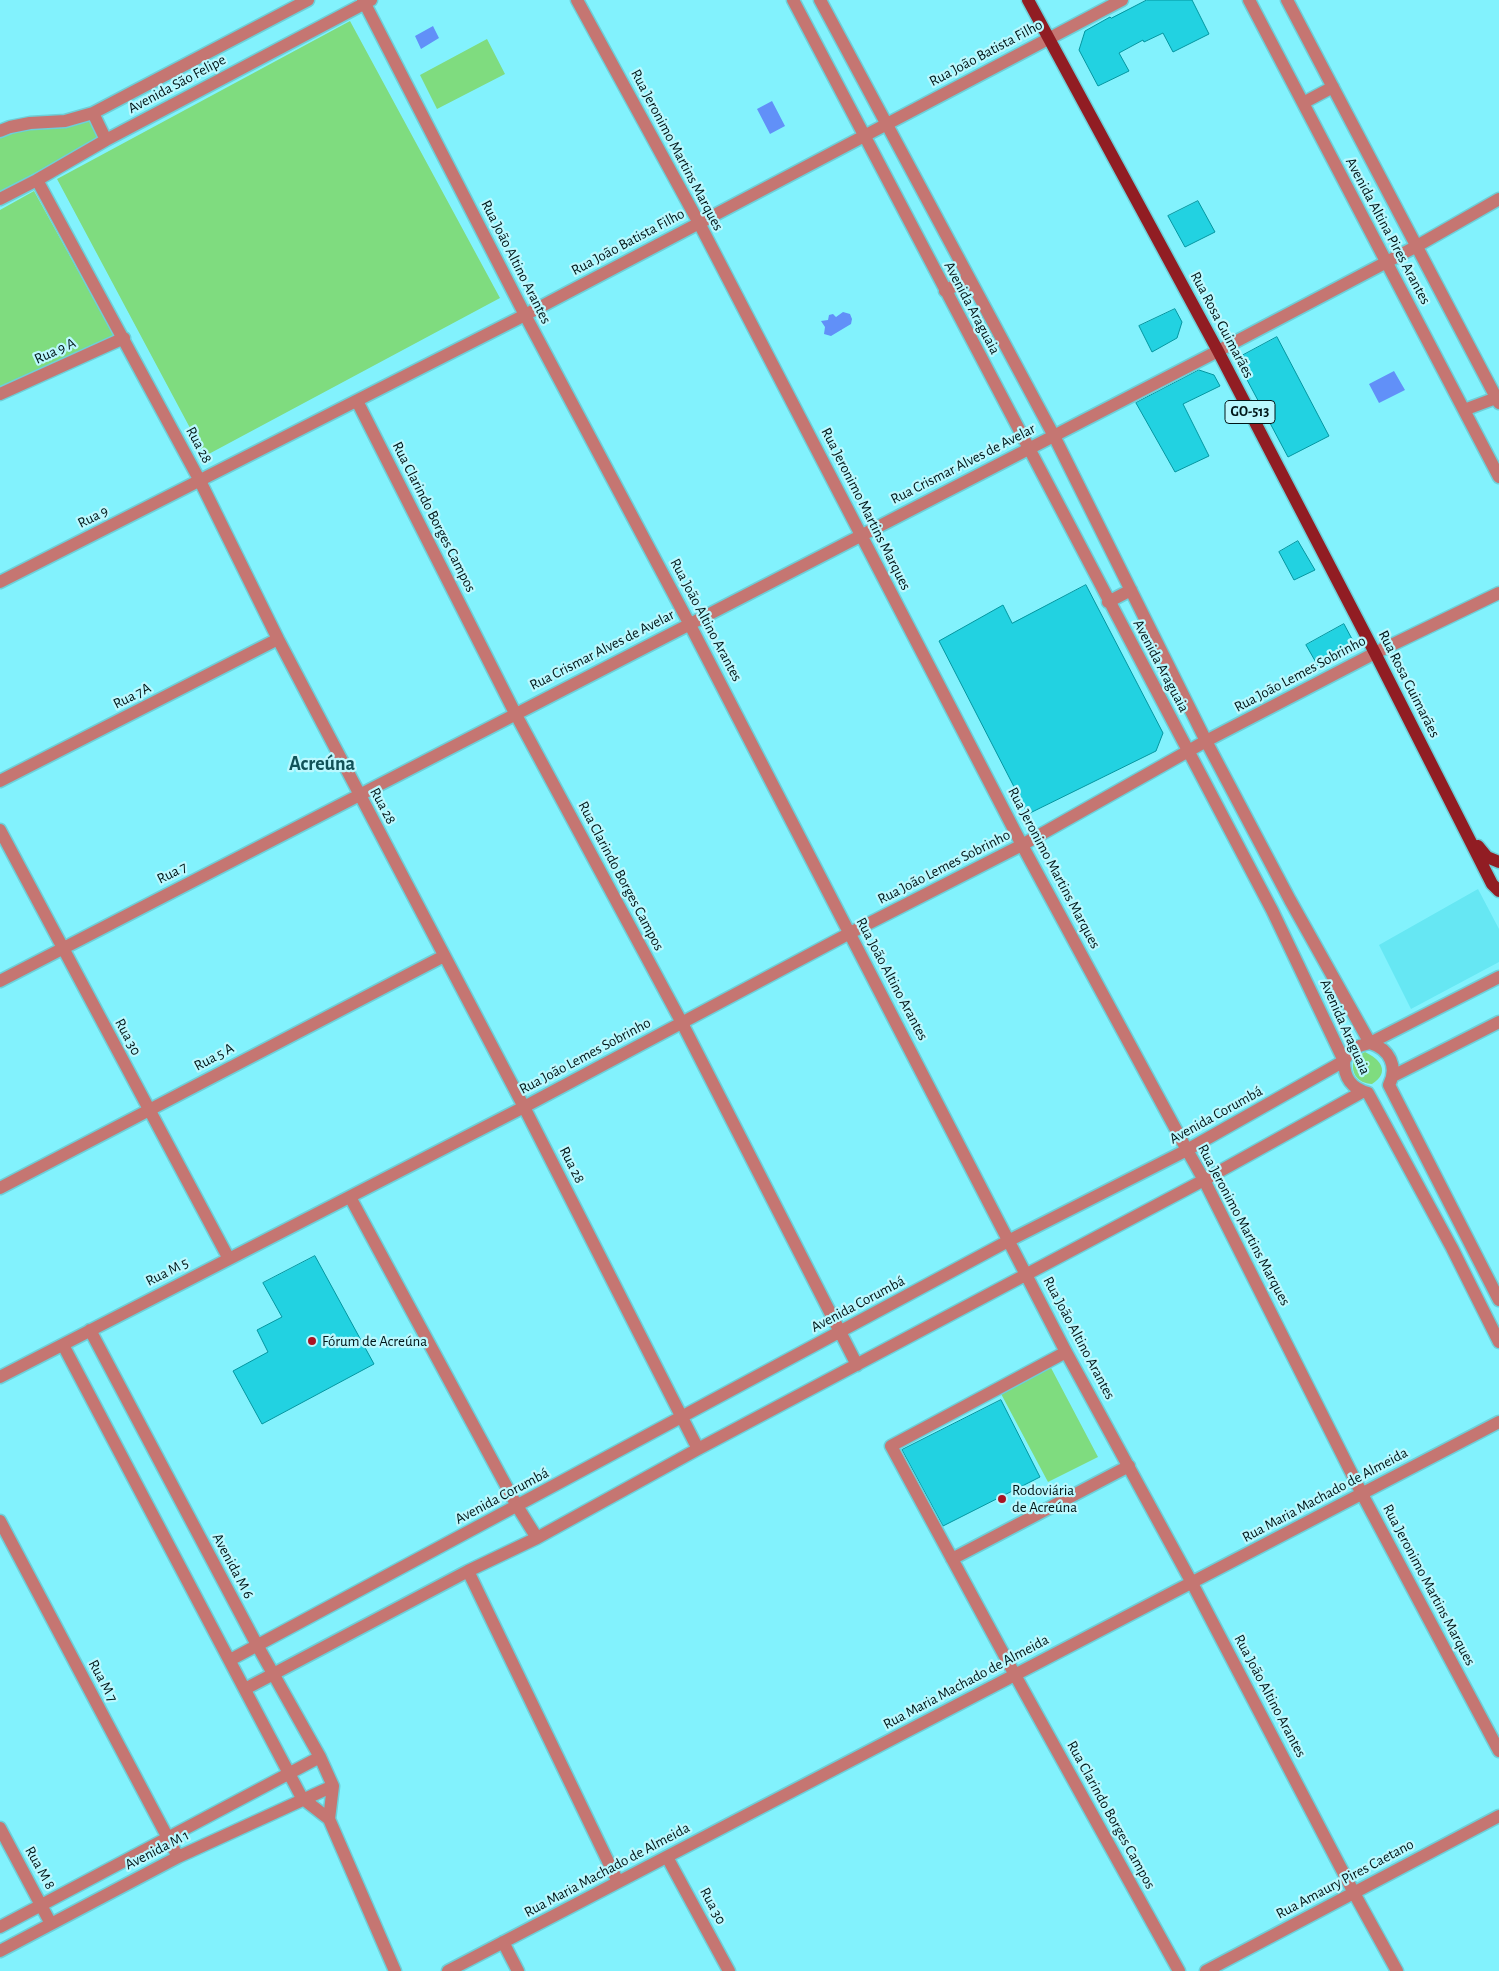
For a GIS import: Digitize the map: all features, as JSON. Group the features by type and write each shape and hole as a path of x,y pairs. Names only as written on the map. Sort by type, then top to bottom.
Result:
{"main road":[{"name":"Rua Rosa Guimarães","path":"1028,0 1218,351 1375,653 1492,884 1499,891"},
{"name":"Rua Rosa Guimarães","path":"1464,828 1487,857 1499,862"}],"street":[{"name":"Avenida São Felipe","path":"0,131 10,127 65,121 93,113 308,0"},
{"name":"Rua Jeronimo Martins Marques","path":"577,0 699,223 1022,845 1204,1180 1362,1494 1499,1751"},
{"name":"Avenida Araguaia","path":"793,0 1108,602 1272,910 1344,1061 1344,1072 1352,1086 1365,1093 1452,1248 1499,1342"},
{"name":"Avenida Araguaia","path":"820,0 1054,436 1206,741 1290,900 1370,1043 1380,1046 1387,1052 1393,1068 1391,1081 1499,1300"},
{"name":"Rua João Batista Filho","path":"200,481 525,315 1122,0"},
{"name":"Avenida Altina Pires Arantes","path":"1249,0 1499,477"},
{"name":"Avenida Altina Pires Arantes","path":"1287,0 1498,401"},
{"name":"Avenida São Felipe","path":"0,199 366,1"},
{"name":"Rua João Altino Arantes","path":"366,1 525,315 689,623 1028,1274 1066,1352 1192,1583 1354,1893 1397,1971"},
{"path":"1303,103 1333,87"},
{"path":"93,113 106,140"},
{"name":"Rua 28","path":"37,180 200,481 358,795 524,1107 698,1450"},
{"name":"Rua Crismar Alves de Avelar","path":"358,795 1218,351 1416,246 1499,199"},
{"path":"945,291 969,278"},
{"name":"Rua 9 A","path":"0,394 124,338"},
{"name":"Rua Clarindo Borges Campos","path":"357,401 515,713 682,1023 857,1365"},
{"path":"1464,410 1498,401"},
{"name":"Rua 9","path":"0,582 200,481"},
{"path":"1108,602 1131,590"},
{"name":"Rua João Lemes Sobrinho","path":"350,1197 524,1107 850,933 1022,845 1206,741 1375,653 1499,592"},
{"name":"Rua 7A","path":"0,781 278,639"},
{"name":"Rua 7","path":"0,981 358,795"},
{"name":"Rua 30","path":"0,830 229,1259"},
{"path":"1272,910 1290,900"},
{"name":"Rua 5 A","path":"0,1188 444,956"},
{"name":"Avenida Corumbá","path":"230,1660 1010,1240 1187,1150 1344,1061 1349,1052 1356,1046 1370,1043 1499,977"},
{"path":"245,1689 468,1571 537,1538 1365,1093 1378,1092 1391,1081 1499,1022"},
{"path":"350,1197 517,1506 537,1538"},
{"name":"Rua M 5","path":"0,1377 350,1197"},
{"path":"1452,1248 1467,1238"},
{"name":"Avenida M 6","path":"90,1330 257,1646 320,1756 333,1786"},
{"path":"63,1345 290,1772 302,1798 329,1818 395,1971"},
{"name":"Rua Clarindo Borges Campos","path":"1066,1352 891,1446 1179,1971"},
{"name":"Rua Maria Machado de Almeida","path":"448,1971 1499,1422"},
{"path":"952,1559 1129,1466"},
{"name":"Rua M 7","path":"0,1521 178,1857"},
{"path":"468,1571 618,1882"},
{"name":"Avenida M 1","path":"0,1927 320,1756"},
{"path":"329,1818 333,1786"},
{"name":"Avenida M 1","path":"0,1951 178,1857 302,1798 333,1786"},
{"name":"Rua Amaury Pires Caetano","path":"1206,1971 1499,1816"},
{"name":"Rua M 8","path":"0,1828 51,1924"},
{"name":"Rua 30","path":"667,1856 729,1971"},
{"path":"102,1872 111,1892"},
{"path":"503,1942 518,1971"}],"shaded area":[{"path":"433,26 439,38 421,49 415,36"},
{"path":"772,101 785,126 770,134 757,109"},
{"path":"843,312 850,314 851,324 831,336 824,334 825,327 821,321 828,320 829,315 833,314 836,317"},
{"path":"1394,371 1405,390 1379,403 1369,384"},
{"path":"1478,889 1499,929 1499,962 1411,1009 1379,945"}],"green space":[{"path":"350,21 500,298 205,456 57,179"},
{"path":"487,39 505,74 437,109 420,75"},
{"path":"92,115 104,139 0,197 0,133"},
{"path":"34,191 114,336 0,387 0,210"},
{"path":"1365,1052 1379,1062 1382,1070 1381,1075 1372,1084 1362,1082 1354,1073 1354,1058"},
{"path":"1049,1364 1098,1457 1048,1482 999,1390"}],"building":[{"path":"1147,0 1192,0 1209,34 1173,52 1163,33 1144,42 1143,40 1119,53 1129,71 1098,86 1079,50 1085,31"},
{"path":"1198,201 1215,232 1185,247 1168,216"},
{"path":"1175,309 1182,322 1177,338 1152,352 1139,326"},
{"path":"1277,337 1329,436 1288,457 1236,359"},
{"path":"1199,370 1214,375 1220,386 1183,404 1209,456 1175,472 1136,403"},
{"path":"1298,541 1315,570 1294,580 1279,552"},
{"path":"1086,585 1163,733 1156,751 1028,814 939,641 1003,605 1012,623"},
{"path":"1344,624 1352,639 1349,650 1318,666 1306,645"},
{"name":"Fórum de Acreúna","path":"315,1256 374,1364 262,1424 233,1371 268,1352 257,1330 282,1317 263,1283"},
{"path":"1001,1400 1040,1477 943,1526 902,1450"}],"place":[{"name":"Fórum de Acreúna","path":"312,1341"},
{"name":"Rodoviária de Acreúna","path":"1002,1499"}],"district":[{"name":"Acreúna","path":"322,764"}]}
